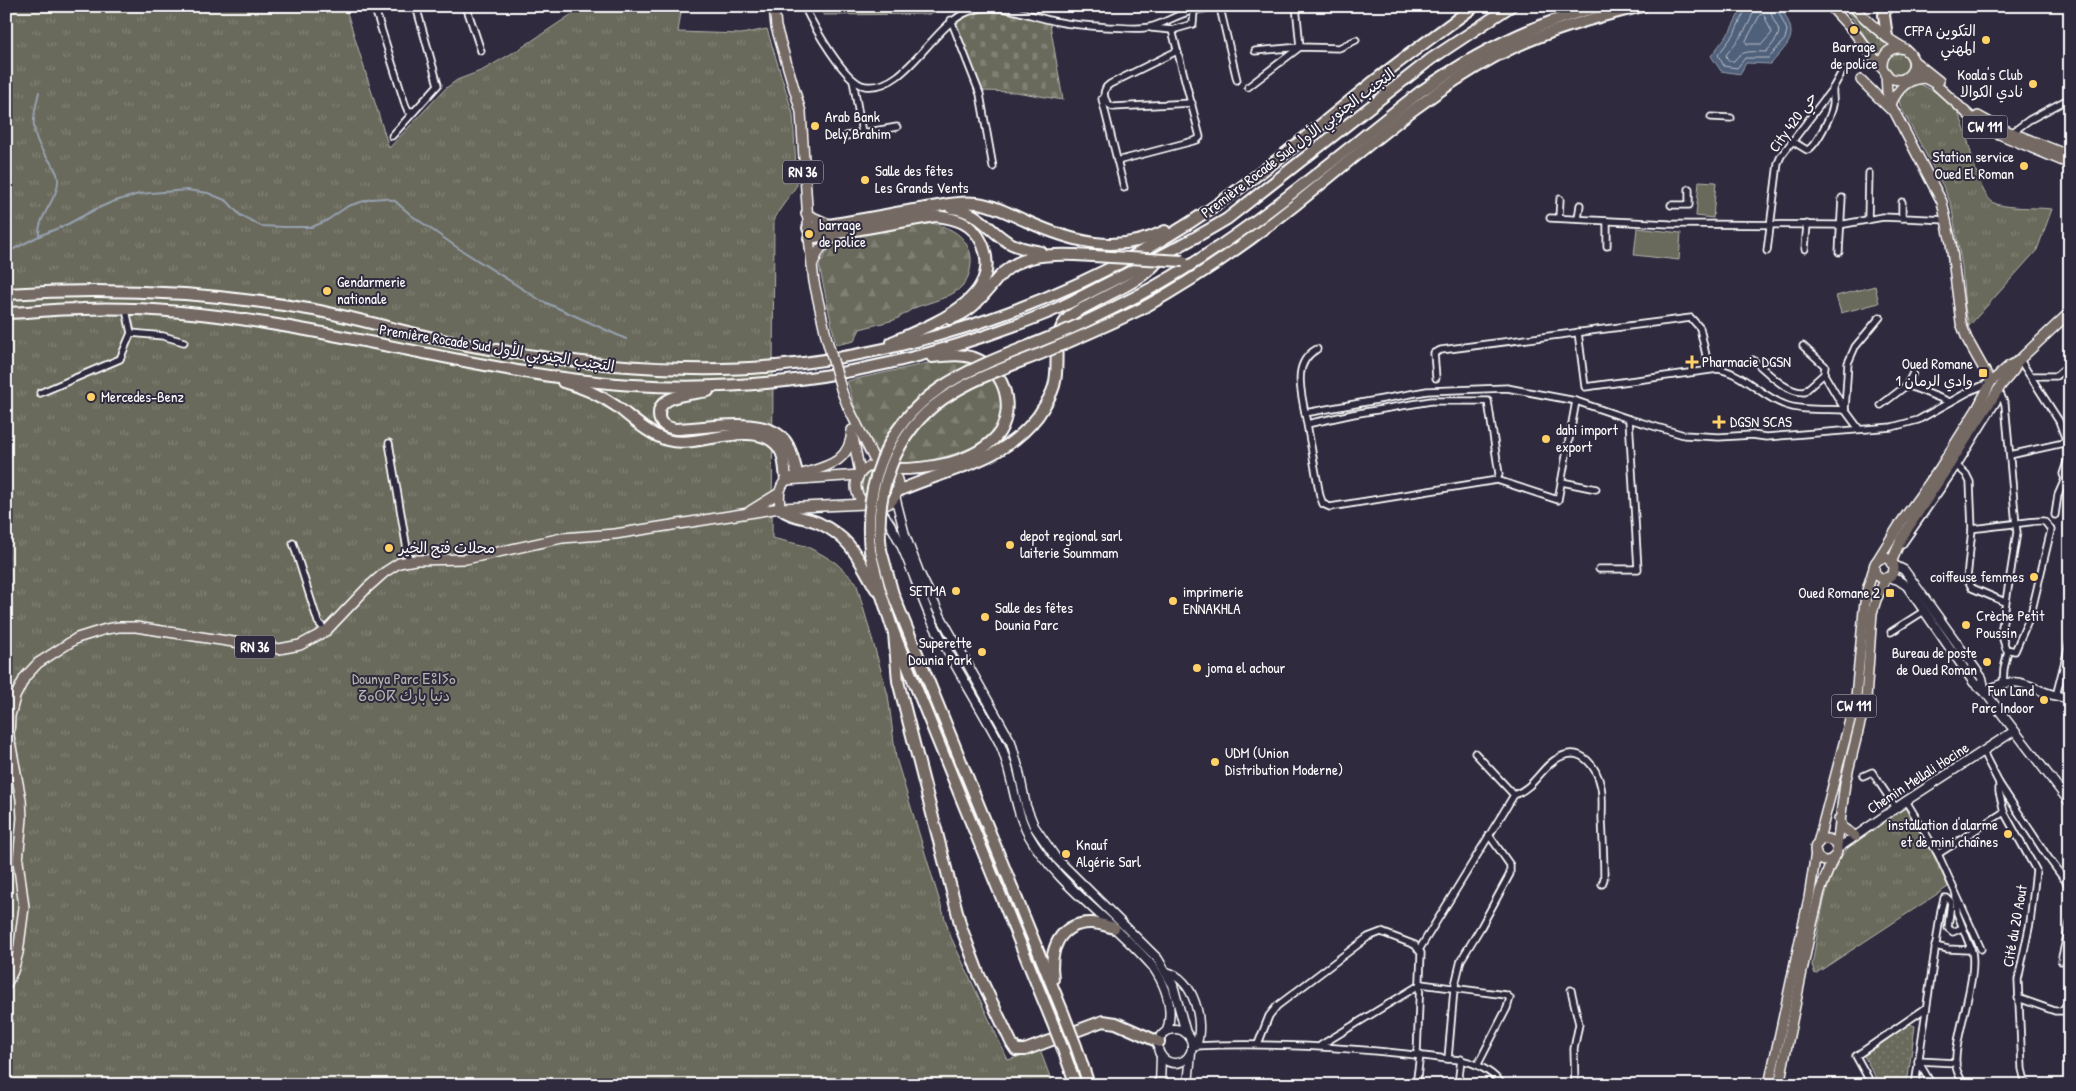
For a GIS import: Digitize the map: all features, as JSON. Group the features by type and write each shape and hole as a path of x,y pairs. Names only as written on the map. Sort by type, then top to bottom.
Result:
{"highway":[{"name":"Première Rocade Sud التجنب الجنوبي الأول","path":"6,294 45,291 145,291 234,298 358,319 482,348 624,366 681,368 771,366 812,362 871,351 977,323 1048,296 1130,258 1193,220 1291,150 1376,80 1475,6"},
{"name":"Première Rocade Sud التجنب الجنوبي الأول","path":"6,313 84,308 173,311 269,323 516,370 633,385 704,386 764,383 814,378 884,366 967,343 1045,314 1160,257 1227,219 1431,59 1511,6"},
{"path":"1076,1085 894,633 883,599 868,514 875,477 885,449 921,401 953,379 993,359 1088,321 1170,279 1219,248 1437,80 1491,48 1553,21 1579,6"},
{"path":"1553,21 1602,6"},
{"path":"1090,1085 1055,992 875,551 881,499 886,475 906,436 928,411 943,399 976,381 1107,325 1199,275 1253,238 1380,135 1477,67 1514,47 1548,33 1643,6"},
{"path":"1886,6 1884,19 1887,38"},
{"path":"808,233 831,225 934,207 975,202 1002,210 1072,240 1107,244 1144,239 1193,220"},
{"path":"934,207 954,208 967,212 985,222 1007,241 1022,248 1050,254"},
{"path":"808,233 841,232 935,216 957,220 973,230 979,237 985,252 986,267 978,288 965,304 942,319 871,351"},
{"path":"926,326 968,312 997,279 1013,266 1033,256 1050,254 1075,255 1183,262 1219,248"},
{"path":"896,494 917,483 1001,450 1032,424 1050,396 1056,374 1056,340 1058,333 1068,318 1145,275 1160,257"},
{"path":"884,366 934,357 955,355 971,357 983,362 993,370 1005,390 1007,407 1005,422 1001,430 993,440 978,451 962,458 933,466 888,469"},
{"path":"516,370 584,388 614,405 655,434 668,440 681,441 749,435 765,437 777,444 784,456 791,478"},
{"path":"764,383 680,395 662,405 658,412 659,420 664,426 675,429 757,425 774,431 786,442 791,478"},
{"path":"780,508 786,514 819,523 840,537 858,556 883,599"},
{"path":"894,633 898,681 961,926 979,975 1012,1044 1016,1050 1025,1050 1103,1021 1116,1023 1158,1042"},
{"path":"1055,992 1052,958 1054,948 1060,938 1073,928 1083,924 1114,928"}],"main road":[{"name":"RN 36","path":"774,6 776,27 801,112 808,233 812,265 827,340 842,392 877,466"},
{"path":"1830,6 1854,32 1890,78 1900,80 1909,75 1913,66 1912,56 1887,38 1852,6"},
{"path":"1905,50 1894,48 1889,50 1882,58 1887,92 1898,120 1942,202 1947,220 1961,323 1971,346 1991,382"},
{"path":"1913,66 1929,71 1975,114 1986,121 2070,156"},
{"name":"CW 111","path":"1913,66 1980,125 2070,164"},
{"path":"1891,104 1900,86 1914,79 1926,78"},
{"path":"1861,80 1881,98 1898,120"},
{"path":"806,214 831,225"},
{"path":"812,265 826,242 841,232"},
{"name":"CW 111","path":"1769,1085 1813,880 1817,847 1856,697 1867,590 1876,564 1900,524 1940,468 1977,409 1991,382 2009,366 2019,361 2070,312"},
{"path":"1780,1085 1820,891 1837,847 1845,783 1866,699 1872,613 1876,600 1887,577 1893,572 1892,563 1898,546 2019,361"},
{"name":"RN 36","path":"848,407 860,474"},
{"path":"780,508 779,492 781,486 791,478 828,466 839,460 850,444 852,430"},
{"path":"791,478 845,477 860,474 871,466 877,466 888,469 896,479 896,494 905,535 919,572 941,617 1011,742 1026,806 1038,834 1056,858 1152,953 1166,972 1176,991 1186,1033 1191,1039 1193,1048 1183,1062 1175,1064 1161,1056"},
{"path":"860,474 856,488 857,494 866,504 878,507 885,505 896,494"},
{"path":"747,513 779,492"},
{"name":"RN 36","path":"6,985 18,952 24,907 18,861 22,818 21,798 9,736 10,716 14,697 31,670 52,652 77,638 106,629 136,627 279,650 300,645 326,631 385,572 399,563 466,559 562,538 615,534 780,508 866,504"},
{"path":"878,507 894,529 922,598 942,640 1000,744 1007,761 1017,808 1028,835 1051,866 1148,961 1161,981 1170,1007 1170,1020 1167,1031 1158,1042 1161,1056 1160,1084"},
{"path":"1985,692 1982,678 1910,584 1876,575 1876,564 1886,559 1904,570 1910,584 1924,611 1974,683 1985,692 2070,803"},
{"path":"1985,692 2003,683 2023,683 2056,696 2070,698"},
{"name":"Chemin Mellali Hocine","path":"1837,847 2014,731"},
{"path":"1839,819 1843,828 1855,836"},
{"path":"1833,858 1822,860 1817,847 1824,839 1830,839 1837,847"},
{"path":"1166,972 1180,978 1193,997 1199,1026 1193,1048 1188,1085"},
{"path":"1167,1031 1175,1029 1186,1033"}],"street":[{"path":"374,6 405,104 408,111 414,111"},
{"path":"392,136 435,90 438,80 416,6"},
{"path":"466,6 481,51"},
{"path":"804,6 827,48 853,80 867,86 885,82 907,69 942,28 951,20 970,10 1008,9 1060,22 1107,27 1172,30 1193,24 1193,8"},
{"path":"1150,6 1169,6"},
{"path":"1149,28 1193,8 1241,6"},
{"path":"1296,6 1300,47"},
{"path":"1220,8 1237,80"},
{"path":"951,20 980,94 993,167"},
{"path":"1117,161 1198,140 1200,137 1172,30"},
{"path":"1255,51 1300,47 1339,48 1356,40"},
{"path":"1248,87 1300,47"},
{"path":"1178,51 1110,84 1104,89 1104,92 1107,103 1112,107 1192,103"},
{"name":"City 420 حي","path":"1767,251 1778,163 1784,150 1833,88 1843,70"},
{"path":"853,80 862,133"},
{"path":"1792,141 1807,150 1813,147 1820,136 1833,105 1833,88"},
{"path":"2013,132 2029,120 2070,98"},
{"path":"1102,99 1124,188"},
{"path":"1711,117 1731,118"},
{"path":"846,136 897,127"},
{"path":"1868,220 1869,173"},
{"path":"1671,205 1689,205 1689,189"},
{"path":"1839,252 1842,198"},
{"path":"1559,218 1560,199"},
{"path":"1902,202 1902,218"},
{"path":"1578,220 1580,205"},
{"path":"1550,218 1670,224 1839,225 1878,217 1947,220"},
{"path":"1607,221 1607,246"},
{"path":"1805,249 1807,224"},
{"path":"40,393 120,359 131,333 126,310"},
{"path":"1845,410 1848,363 1855,347 1880,317"},
{"path":"1436,378 1434,353 1441,350 1691,318 1700,328 1709,370"},
{"path":"1578,332 1585,387 1709,370 1727,371 1790,407 1845,410"},
{"path":"131,333 163,336 184,342"},
{"path":"1803,346 1825,366 1824,374 1845,410 1859,429"},
{"path":"1317,348 1305,360 1298,375 1320,496 1323,504 1330,507 1497,480 1558,500 1576,401"},
{"path":"1753,360 1788,389 1796,392 1804,392 1824,374"},
{"path":"2019,361 2032,376 2059,421 2068,442 2070,452 2063,474 2067,480 2058,495 2055,515"},
{"path":"2032,376 2056,376 2070,364"},
{"path":"1881,405 1907,385 1913,373"},
{"path":"1305,413 1427,391 1507,388 1576,401 1629,420 1684,435 1752,435 1766,437 1892,427 1918,420 1991,382"},
{"path":"1907,385 1950,402"},
{"path":"2000,392 2005,404 2016,525 2016,545 2001,633 2003,643 2008,650 2003,683"},
{"path":"1898,546 1902,545 1914,530 1957,466 2000,392"},
{"path":"1307,424 1431,401 1488,401 1499,474 1497,480"},
{"path":"1599,569 1638,569 1629,420"},
{"path":"2010,456 2068,442"},
{"path":"388,443 410,561"},
{"path":"1957,466 1966,474 1970,482 1972,529 1968,583 1972,588 2006,602"},
{"path":"1562,482 1596,489"},
{"path":"1972,529 2043,522 2047,525 2051,534 2031,614 2018,648 2013,651 2008,650"},
{"path":"293,543 318,622 326,631"},
{"path":"1891,632 1924,611"},
{"path":"2056,696 2070,641"},
{"path":"1416,1085 1421,984 1419,950 1514,795 1523,792 1553,760 1572,752 1583,755 1592,765 1601,789 1604,879 1602,884"},
{"name":"Cité du 20 Aout","path":"1983,752 2000,783 1999,792 2004,812 2036,870 2030,924 2018,980 2022,1069 2025,1084"},
{"path":"1475,753 1514,795"},
{"path":"1863,776 1872,772 1896,808"},
{"path":"2000,783 2047,856 2070,887"},
{"path":"1906,801 1938,854 1981,949"},
{"path":"1938,854 2004,812"},
{"path":"1448,1059 1454,989 1460,960 1482,927 1510,874 1510,864 1489,835"},
{"path":"1956,892 1957,913 1974,962 1956,1063 1958,1074 1964,1085"},
{"path":"1915,1085 1935,946 1944,898 1951,902 1948,928 1953,932 1962,928"},
{"path":"2061,961 2070,923"},
{"path":"1258,1044 1269,1016 1276,1006 1372,934 1381,932 1389,934 1415,945 1419,950"},
{"path":"1935,946 1963,951 1968,950 1970,946"},
{"path":"1321,1045 1421,984 1506,995 1510,998 1507,1008 1478,1064"},
{"path":"1571,990 1579,1024 1574,1049 1575,1085"},
{"path":"2018,998 2056,1011 2062,1011 2069,1000"},
{"path":"2069,1000 2070,1032"},
{"path":"1872,1085 1856,1056 1926,1008"},
{"path":"1193,1048 1258,1044 1321,1045 1461,1059 1478,1064 1502,1084"},
{"path":"1458,1085 1461,1059"},
{"path":"1918,1061 1956,1063"},
{"path":"1918,1061 1932,1085"}],"green space":[{"name":"Dounya Parc ⴹⵓⵏⵢⴰ ⵒⴰⵔⴽ دنيا بارك","path":"6,6 345,6 389,148 446,88 457,80 483,70 521,48 584,6 682,6 678,32 741,34 767,29 793,114 797,185 774,218 772,538 806,546 836,563 856,582 888,695 896,758 950,935 1008,1060 1040,1050 1053,1085 6,1085"},
{"path":"822,6 931,6 931,14 823,15"},
{"path":"1843,6 1849,6 1892,46 1880,57"},
{"path":"1002,10 1050,24 1063,100 1016,92 982,91 954,21 970,13"},
{"path":"1897,53 1905,56 1908,64 1905,72 1897,75 1889,72 1886,64 1889,56"},
{"path":"1920,84 1942,96 1959,115 1977,176 1987,197 1999,205 2052,209 2037,250 1969,326 1965,309 1962,267 1951,204 1901,108 1898,97 1904,89"},
{"path":"1699,181 1716,182 1713,218 1696,216"},
{"path":"932,223 955,232 964,240 970,252 971,265 963,285 953,293 914,308 894,320 860,329 854,341 836,345 819,265 834,241 842,237"},
{"path":"1637,228 1681,233 1679,260 1634,255"},
{"path":"1875,286 1879,303 1841,313 1836,296"},
{"path":"961,358 975,362 985,368 990,372 996,383 1002,409 999,422 992,432 974,446 940,458 911,463 898,463 879,457 864,432 847,381 937,361"},
{"path":"878,470 884,471 889,475 893,480 893,492 889,497 884,501 878,502 872,501 867,497 863,492 862,486 863,480 867,475 872,471"},
{"path":"1905,808 1931,850 1948,887 1815,974 1812,965 1819,923 1826,892 1836,865 1856,840"},
{"path":"1909,1024 1915,1026 1907,1085 1880,1085 1864,1056"}],"water":[{"path":"1743,6 1780,6 1790,25 1791,31 1788,43 1771,64 1746,63 1740,74 1721,71 1711,56 1730,31"}],"waterway":[{"path":"39,92 34,117 34,132 40,147 55,169 58,185 41,221 39,236"},
{"path":"6,253 112,202 139,194 187,190 208,193 227,201 240,215 261,226 283,227 312,227 326,221 348,206 371,199 384,198 395,201 411,215 458,248 540,300 626,339"}],"place":[{"name":"Barrage de police","path":"1854,30"},
{"name":"CFPA التكوين المهني","path":"1986,40"},
{"name":"Koala's Club نادي الكوالا","path":"2033,84"},
{"name":"Arab Bank Dely Brahim","path":"815,126"},
{"name":"Station service Oued El Roman","path":"2024,166"},
{"name":"Salle des fêtes Les Grands Vents","path":"865,180"},
{"name":"barrage de police","path":"809,234"},
{"name":"Gendarmerie nationale","path":"327,291"},
{"name":"Pharmacie DGSN","path":"1692,362"},
{"name":"Oued Romane 1 وادي الرمان","path":"1983,373"},
{"name":"Mercedes-Benz","path":"91,397"},
{"name":"DGSN SCAS","path":"1719,422"},
{"name":"dahi import export","path":"1546,439"},
{"name":"depot regional sarl laiterie Soummam","path":"1010,545"},
{"name":"محلات فتح الخير","path":"389,548"},
{"name":"coiffeuse femmes","path":"2034,577"},
{"name":"SETMA","path":"956,591"},
{"name":"Oued Romane 2","path":"1890,593"},
{"name":"imprimerie ENNAKHLA","path":"1173,601"},
{"name":"Salle des fêtes Dounia Parc","path":"985,617"},
{"name":"Crèche Petit Poussin","path":"1966,625"},
{"name":"Superette Dounia Park","path":"982,652"},
{"name":"Bureau de poste de Oued Roman","path":"1987,662"},
{"name":"joma el achour","path":"1197,668"},
{"name":"Fun Land Parc Indoor","path":"2044,700"},
{"name":"UDM (Union Distribution Moderne)","path":"1215,762"},
{"name":"installation d'alarme et de mini chaînes","path":"2008,834"},
{"name":"Knauf Algérie Sarl","path":"1066,854"}]}
